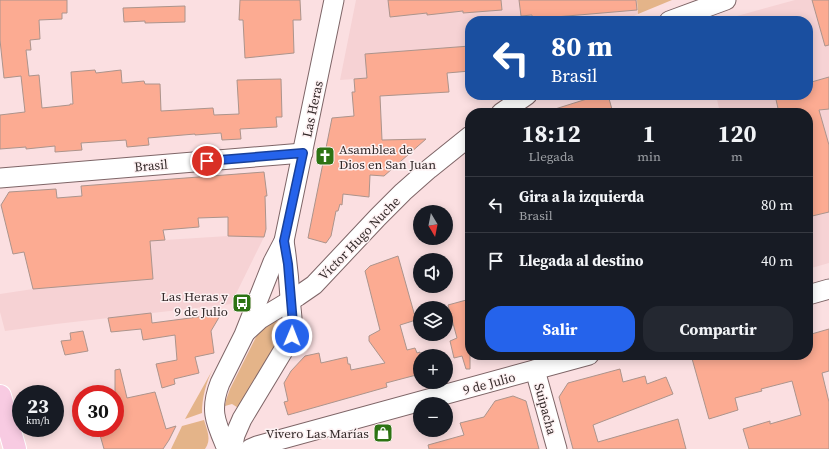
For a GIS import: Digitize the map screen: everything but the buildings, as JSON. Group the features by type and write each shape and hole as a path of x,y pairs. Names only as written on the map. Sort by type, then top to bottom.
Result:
{"main road":[{"path":"0,396 15,449"}],"street":[{"name":"Las Heras","path":"227,449 218,429 214,410 217,390 244,335 273,262 284,241 334,0"},
{"path":"683,16 726,0"},
{"path":"508,108 520,100"},
{"name":"Víctor Hugo Nuche","path":"244,335 260,319 314,285 403,192 465,140"},
{"name":"Brasil","path":"0,178 303,153"},
{"name":"Las Heras","path":"232,449 235,435 242,419 292,336 293,324 288,264 284,241"},
{"path":"813,294 829,289"},
{"name":"9 de Julio","path":"250,449 571,360"},
{"name":"Suipacha","path":"535,370 557,449"}],"shaded area":[{"path":"356,0 637,0 638,14 634,16 465,16 465,71 340,80"},
{"path":"637,0 672,0 638,14"},
{"path":"795,0 829,0 829,263 813,268 813,108 719,108 717,100 813,100 813,16 737,16"},
{"path":"228,236 264,237 231,304 5,331 0,312 0,294 33,289 24,252"},
{"path":"277,321 282,324 284,332 240,409 232,404 225,406 230,389 257,335 266,326"},
{"path":"213,369 205,390 202,413 185,419"},
{"path":"204,420 209,439 205,449 171,449 182,426"}],"place":[{"name":"Asamblea de Dios en San Juan","path":"325,156"},
{"name":"Las Heras y 9 de Julio","path":"242,303"},
{"name":"Vivero Las Marías","path":"383,433"}],"route":[{"path":"207,161 303,153 284,241 288,264 293,324 292,336"}]}
